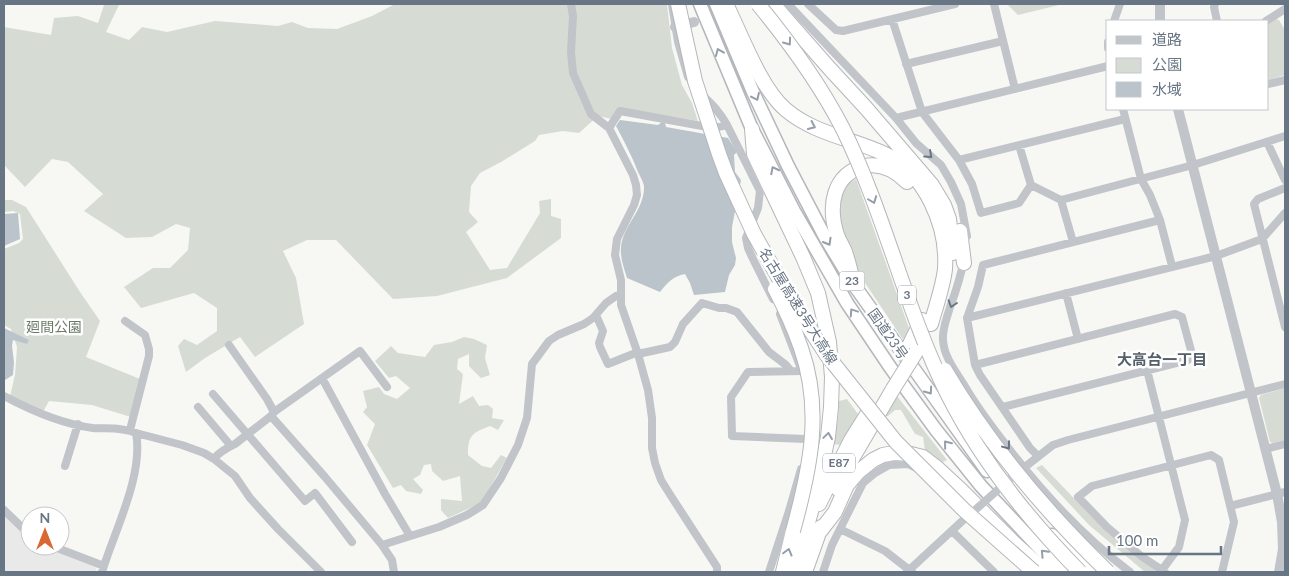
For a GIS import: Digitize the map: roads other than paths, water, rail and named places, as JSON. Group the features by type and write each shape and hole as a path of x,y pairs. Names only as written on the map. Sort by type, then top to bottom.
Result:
{"highway":[{"name":"名古屋高速3号大高線","path":"678,4 695,81 726,173 764,252 799,312 826,354 896,442 964,510 1035,572"},
{"name":"国道23号","path":"700,4 752,129 794,211 847,303 890,367 936,430 981,486 1062,572"},
{"name":"国道23号","path":"716,4 753,92 788,166 825,237 854,286 989,474 1090,572"},
{"path":"726,4 759,72 779,103 806,124 886,154 896,160 923,189 938,220 945,257 945,270 938,301 930,324"},
{"name":"3","path":"758,4 818,85 842,129 871,196 923,338 948,394 976,443 1005,487 1029,517 1080,572"},
{"path":"773,4 934,174 952,200 958,219 964,263"},
{"path":"870,107 932,185 944,205 950,220 953,254 942,304 891,385"},
{"path":"752,129 754,154 818,293 829,342 832,378 828,438 800,551"},
{"path":"854,286 834,220 832,208 834,196 845,177 854,171 864,167 884,167 902,177 919,197 929,216 938,242 935,283 913,348"},
{"path":"726,173 738,209 754,246 791,322 810,378 814,421 812,446 806,479 783,572"},
{"path":"904,287 926,328 943,366 957,391 985,432 1018,476 1108,572"},
{"name":"E87","path":"794,572 814,515 851,440 891,385"},
{"name":"E87","path":"806,572 818,534 849,464 891,385"},
{"path":"896,442 908,460 959,514 1022,572"},
{"path":"818,534 835,512 847,485 858,472 883,455 894,453 911,454 923,457 936,467 1046,572"},
{"path":"1040,525 1084,562 1099,572"}],"street":[{"path":"571,4 573,16 570,52 573,73 591,114 609,128 633,175 636,185 637,195 617,239 615,255 621,280 621,305 638,353 648,390 652,418 652,448 655,463 661,480 717,567 717,572"},
{"path":"672,4 675,27 692,86 717,108 722,115 760,191 758,208 746,238 748,248 782,318 801,371 806,403 804,459 769,572"},
{"path":"788,4 896,118 916,143 941,165 961,204 967,243 964,263 944,328 943,340 950,362 977,407 1022,469 1067,518 1112,559 1130,572"},
{"path":"808,4 836,30 843,31 955,4"},
{"path":"994,4 1015,89"},
{"path":"1114,20 1120,4"},
{"path":"1160,4 1160,20"},
{"path":"1215,4 1217,20"},
{"path":"1268,20 1285,10"},
{"path":"892,19 922,112 958,160 972,184 981,213 1019,204 1031,186"},
{"path":"675,27 694,22"},
{"path":"906,64 1003,41"},
{"path":"896,118 1106,66"},
{"path":"1269,84 1285,80"},
{"path":"1122,110 1141,179 1160,220 1172,266"},
{"path":"1178,110 1266,449 1281,493 1283,549 1278,572"},
{"path":"609,128 620,112 713,128 727,125"},
{"path":"958,160 1125,119"},
{"path":"1019,145 1031,186 1061,200 1193,166 1285,136"},
{"path":"1267,142 1285,180"},
{"path":"1285,188 1258,199 1254,204 1285,327"},
{"path":"1061,200 1073,242"},
{"path":"967,318 1216,256 1262,239 1285,213"},
{"path":"1038,456 1030,448 975,366 967,318 983,266 1160,220"},
{"path":"1066,294 1078,339"},
{"path":"382,545 439,527 484,506 518,445 527,418 532,364 549,341 584,324 596,315 606,303 621,295"},
{"path":"596,315 603,331 600,347 608,364 638,353 670,347 675,342 683,324 702,303 737,312 768,352 786,365 791,372"},
{"path":"975,366 1175,314 1182,317 1192,354 1188,360 1003,407"},
{"path":"70,554 103,569 132,487 136,467 137,439 133,432 149,349 145,335 125,321"},
{"path":"229,345 267,400 273,414 382,545 392,560 394,572"},
{"path":"214,459 360,351 387,387"},
{"path":"1147,370 1170,465 1185,520 1179,547 1164,571 1141,556 1107,527 1078,497 1092,486 1170,465 1211,456 1219,460 1234,522 1222,572"},
{"path":"801,371 748,372 731,397 732,436 806,440"},
{"path":"322,378 410,536"},
{"path":"840,529 885,551 909,572 972,512 1022,469 1053,446 1068,440 1285,384"},
{"path":"213,394 305,501 315,494 352,542"},
{"path":"4,396 29,409 60,420 92,428 133,432 204,453 235,476 250,498 267,517 321,572"},
{"path":"198,407 231,446"},
{"path":"65,466 78,424"},
{"path":"1266,449 1285,444"},
{"path":"823,572 832,545 863,483 889,465 908,464 925,472 972,512 1035,572"},
{"path":"1230,506 1281,493"},
{"path":"4,510 20,525"},
{"path":"952,531 994,572"}],"water":[{"path":"620,120 658,125 662,122 665,123 666,127 728,138 737,152 734,155 735,172 741,180 732,227 732,242 736,258 725,292 694,295 685,274 671,280 660,292 627,278 621,256 622,240 641,203 644,186 631,154 616,126"},
{"path":"18,213 20,239 4,246 4,214"},
{"path":"4,328 29,340 27,344 13,340 13,375 5,380 4,380"}],"district":[{"name":"大高台一丁目","path":"1162,360"}],"park label":[{"name":"廻間公園","path":"54,327"}]}
